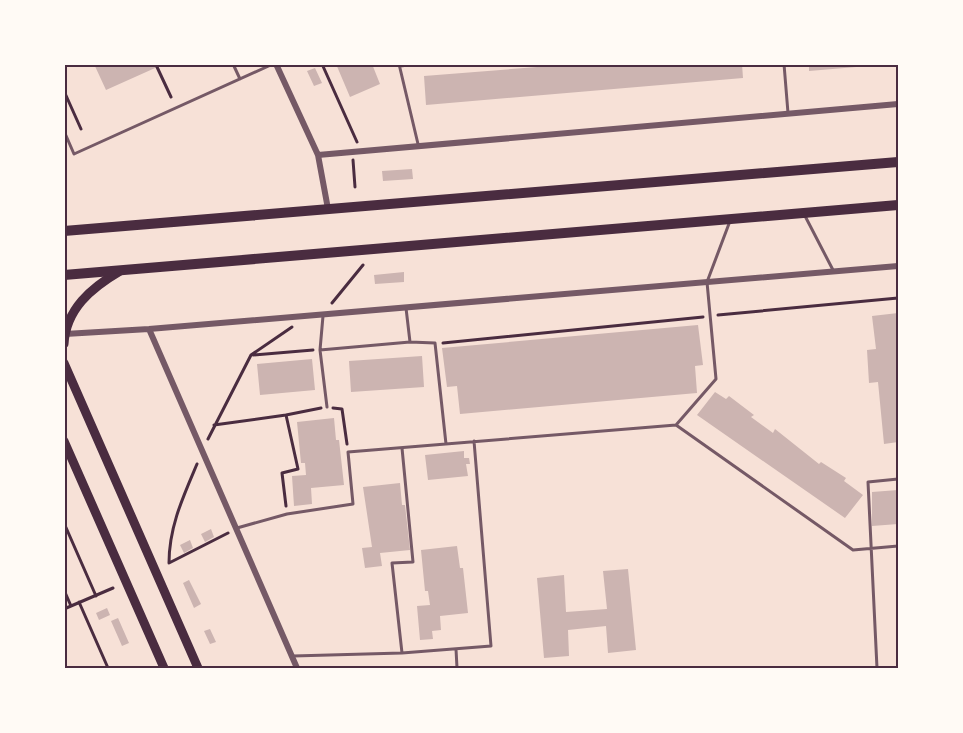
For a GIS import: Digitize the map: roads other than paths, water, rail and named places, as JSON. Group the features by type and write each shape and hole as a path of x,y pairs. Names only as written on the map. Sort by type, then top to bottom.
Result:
{"main road":[{"path":"64,231 898,162"},
{"path":"64,275 898,205"},
{"path":"64,344 65,334 77,305 95,285 120,271"},
{"path":"64,363 198,669"},
{"path":"64,441 164,669"}],"street":[{"path":"274,64 318,155 328,209"},
{"path":"318,155 898,104"},
{"path":"65,334 323,315 898,266"},
{"path":"149,329 297,669"}],"lane":[{"path":"233,64 240,79"},
{"path":"64,131 74,154 274,64"},
{"path":"418,64 399,65 418,145"},
{"path":"784,64 788,113"},
{"path":"803,213 833,271"},
{"path":"676,425 716,379 707,282 731,219"},
{"path":"406,308 410,342"},
{"path":"323,315 320,350 327,407"},
{"path":"320,350 410,342 435,344 446,444"},
{"path":"237,528 287,514 353,504 348,452 676,425 853,550 898,546"},
{"path":"292,656 402,653 491,646 474,441"},
{"path":"402,448 412,562 392,563 402,653"},
{"path":"877,669 868,482 898,479"},
{"path":"456,649 457,669"}]}
